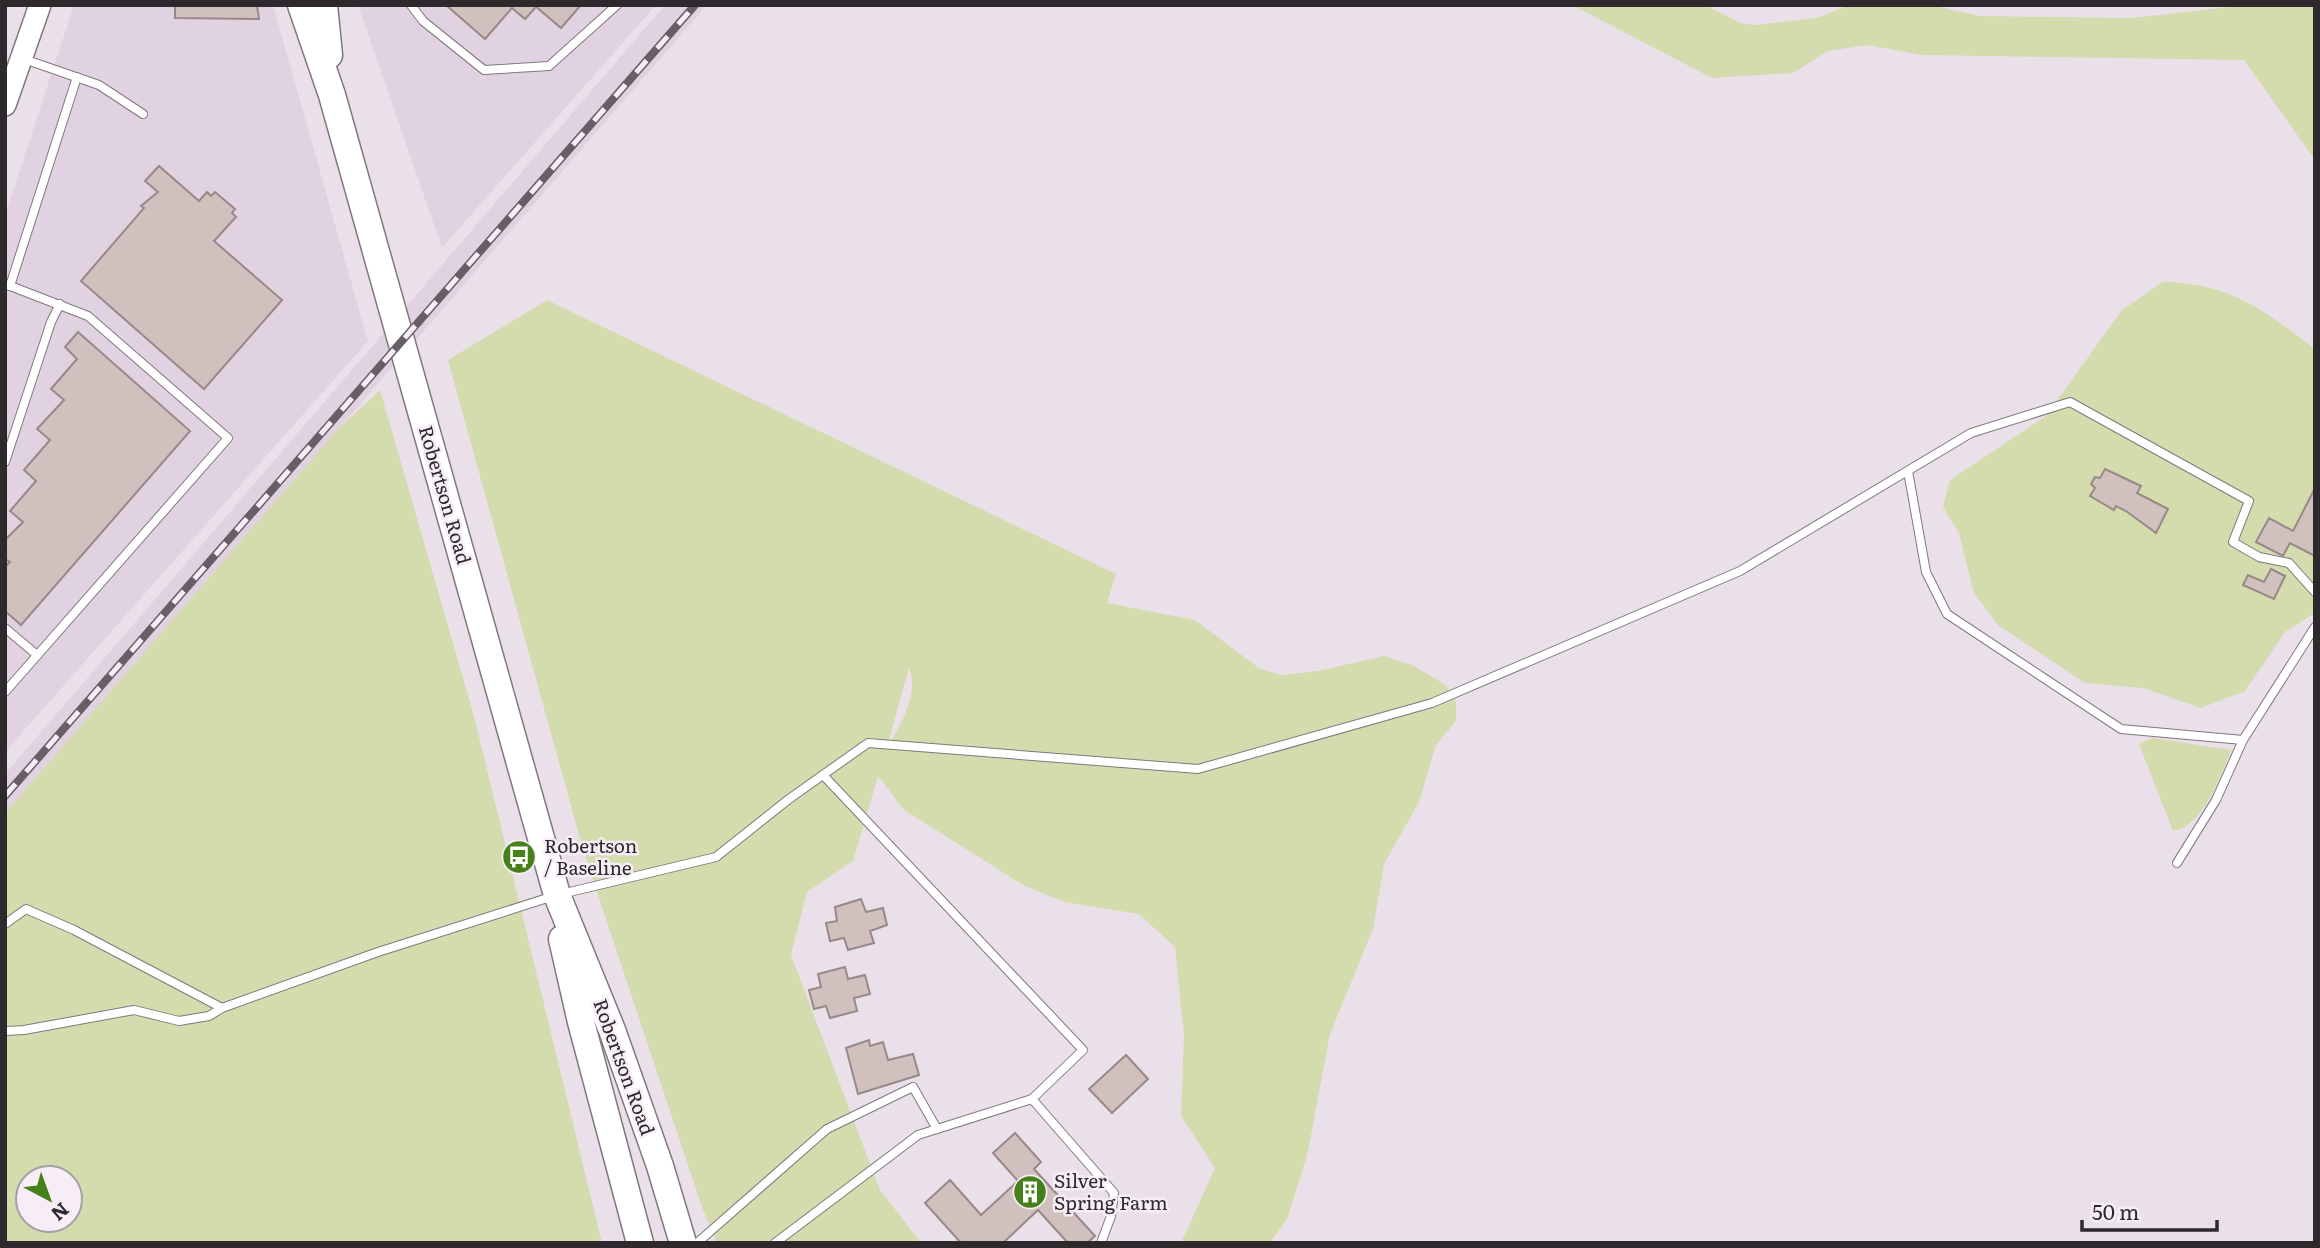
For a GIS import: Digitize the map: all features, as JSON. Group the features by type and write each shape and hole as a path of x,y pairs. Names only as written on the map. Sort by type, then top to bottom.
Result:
{"main road":[{"name":"Robertson Road","path":"302,5 332,95 557,895 612,1030 660,1166 683,1243"},
{"name":"Robertson Road","path":"324,5 332,95"},
{"name":"Robertson Road","path":"557,895 565,955 640,1243"},
{"path":"618,1166 629,1243"}],"street":[{"path":"5,105 40,5"}],"lane":[{"path":"411,5 423,22 484,70 549,65 617,5"},
{"path":"21,58 99,85 143,114"},
{"path":"5,692 228,438 88,316 8,285 77,77"},
{"path":"5,462 51,322 60,304"},
{"path":"5,1031 134,1010 179,1021 209,1016 222,1008 378,952 557,895 716,857 868,743 1198,769 1432,703 1740,571 1971,433 2070,402 2249,501 2233,542 2259,556 2289,563 2315,593"},
{"path":"1908,471 1926,572 1947,614 2120,729 2244,740"},
{"path":"2177,863 2216,800 2244,740 2315,627"},
{"path":"5,628 37,655"},
{"path":"775,1243 918,1135 1032,1099 1083,1050 823,775"},
{"path":"5,924 26,909 74,930 222,1008"},
{"path":"697,1243 827,1129 913,1087 937,1129"},
{"path":"1032,1099 1114,1193 1111,1216 1101,1243"}],"shaded area":[{"path":"74,5 273,5 368,341 5,752 5,215"},
{"path":"358,5 656,5 442,248"},
{"path":"665,5 707,5 5,813 5,774"}],"green space":[{"path":"1572,5 1705,5 1741,23 1756,25 1817,18 1850,5 1930,5 1980,16 2133,18 2246,5 2315,5 2315,160 2244,60 1922,55 1867,45 1828,51 1793,73 1712,78"},
{"path":"2163,282 2208,287 2227,293 2262,311 2315,349 2315,613 2285,632 2245,691 2201,708 2143,688 2085,683 1998,625 1974,593 1959,533 1943,507 1950,480 2046,416 2122,310"},
{"path":"547,300 1116,574 1107,603 1195,620 1260,669 1282,675 1318,671 1384,656 1412,665 1446,686 1456,702 1456,721 1436,745 1419,802 1384,864 1373,929 1330,1034 1307,1156 1287,1219 1270,1243 1181,1243 1215,1168 1181,1116 1184,1035 1175,947 1139,914 1064,902 1023,885 904,810 878,776 853,861 807,892 791,955 880,1190 921,1243 717,1243 702,1207 584,853 448,360","holes":["909,668 912,678 910,699 886,750"]},
{"path":"380,390 474,716 602,1243 5,1243 5,813 338,429"},
{"path":"2152,738 2231,750 2216,786 2201,811 2193,821 2173,831 2139,744"}],"building":[{"path":"175,5 257,5 259,19 175,18"},
{"path":"446,5 536,7 525,19 512,8 485,39"},
{"path":"534,5 581,5 561,28"},
{"path":"159,166 199,201 207,192 211,196 215,192 235,209 232,213 236,217 214,241 282,300 204,389 81,281 144,208 141,206 158,192 145,181"},
{"path":"78,332 190,431 21,625 5,611 5,567 10,562 5,559 5,540 23,522 10,511 36,481 24,470 50,440 37,429 64,400 51,389 77,359 65,347"},
{"path":"2105,469 2141,486 2137,493 2168,509 2156,533 2126,511 2116,506 2114,510 2090,496 2095,488 2091,484 2095,477 2100,478"},
{"path":"2315,488 2315,556 2290,543 2283,556 2256,542 2269,518 2293,531"},
{"path":"2271,569 2285,576 2274,599 2243,585 2248,575 2264,582"},
{"path":"861,899 866,912 883,908 887,925 870,931 874,943 848,950 844,938 830,941 826,923 837,921 835,907"},
{"path":"845,967 848,979 865,975 870,994 854,998 857,1011 830,1018 826,1006 814,1009 809,990 821,987 818,974"},
{"path":"869,1040 870,1046 883,1042 888,1060 913,1054 919,1075 858,1094 846,1048"},
{"path":"1126,1055 1148,1079 1112,1113 1089,1089"},
{"name":"Silver Spring Farm","path":"1015,1133 1041,1162 1034,1169 1095,1236 1087,1243 1068,1243 1038,1210 1003,1243 961,1243 925,1203 950,1180 981,1215 1018,1181 993,1153"}],"railway":[{"path":"5,796 695,5"}],"place":[{"name":"Robertson / Baseline","path":"519,857"},
{"name":"Silver Spring Farm","path":"1030,1192"}]}
